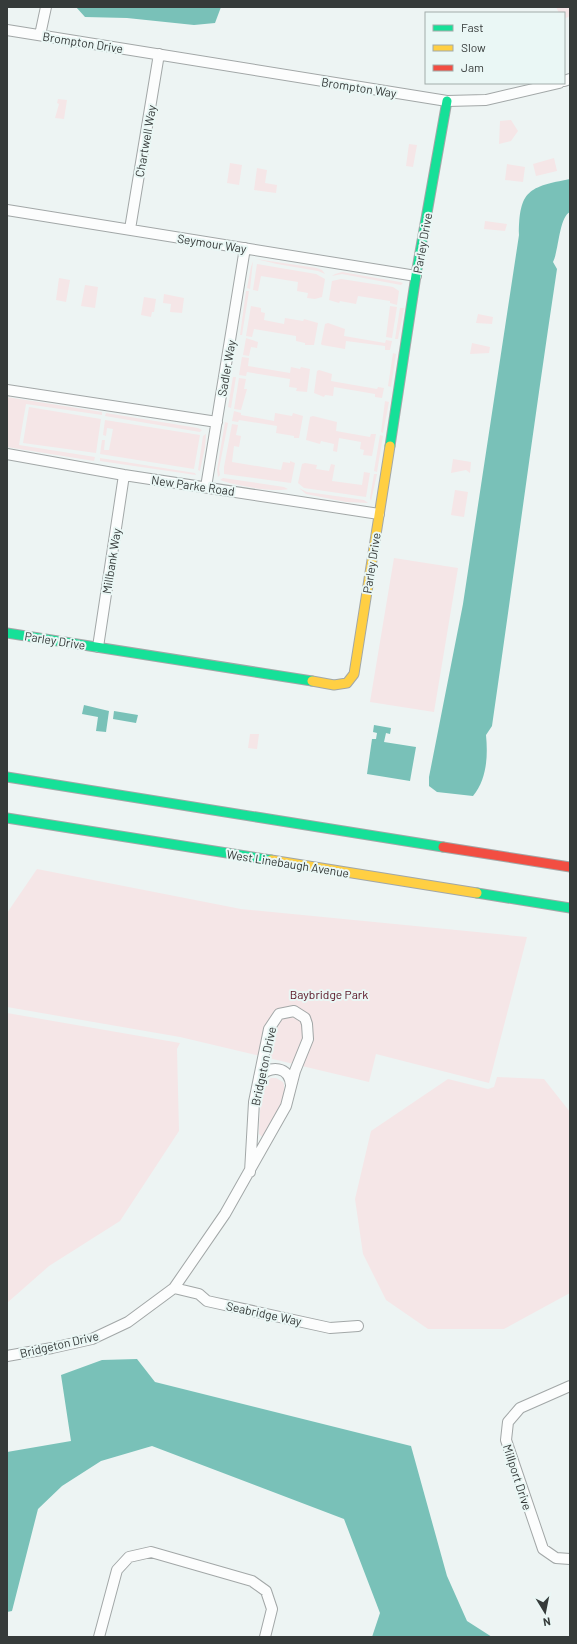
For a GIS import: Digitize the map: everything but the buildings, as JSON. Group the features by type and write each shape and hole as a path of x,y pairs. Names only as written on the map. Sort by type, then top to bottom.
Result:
{"main road":[{"name":"Parley Drive","path":"7,633 334,685 347,683 354,674 416,276 447,101"},
{"path":"7,777 570,867"},
{"name":"West Linebaugh Avenue","path":"7,818 570,908"}],"street":[{"path":"40,35 46,7"},
{"name":"Brompton Drive","path":"7,30 160,54"},
{"name":"Brompton Way","path":"160,54 447,101 486,100 522,93 555,84"},
{"name":"Chartwell Way","path":"130,229 160,54"},
{"name":"Seymour Way","path":"7,210 416,276"},
{"name":"Sadler Way","path":"206,487 245,248"},
{"path":"7,390 217,422"},
{"name":"New Parke Road","path":"7,454 124,475 379,514"},
{"name":"Millbank Way","path":"98,647 124,475"},
{"name":"Bridgeton Drive","path":"7,1356 92,1339 128,1322 174,1288 225,1214 250,1172 286,1106 295,1071 308,1039 308,1031 304,1018 294,1011 279,1014 271,1023 254,1102 250,1172"},
{"path":"259,1077 269,1070 281,1070 288,1075 291,1088"},
{"name":"Seabridge Way","path":"174,1288 199,1294 207,1301 330,1328 358,1326"},
{"name":"Millport Drive","path":"570,1386 520,1408 508,1422 506,1440 543,1549 556,1558 570,1558"},
{"path":"99,1637 117,1570 129,1557 151,1552 252,1581 266,1591 272,1609 265,1637"}],"green space":[{"path":"556,7 569,7 570,16 565,18 565,12 558,12"},
{"path":"58,99 67,100 64,119 55,118 59,104 57,103"},
{"path":"511,120 518,131 511,141 499,144 500,121"},
{"path":"409,144 417,145 413,167 406,166"},
{"path":"554,158 557,171 536,176 533,164"},
{"path":"230,163 242,165 239,185 227,183"},
{"path":"507,164 525,167 523,182 505,180"},
{"path":"257,168 267,170 265,183 277,185 276,193 254,190"},
{"path":"485,221 507,224 505,231 484,229"},
{"path":"256,259 317,268 322,270 325,274 318,271"},
{"path":"253,261 250,289 247,288"},
{"path":"257,264 316,274 325,279 322,297 315,299 307,298 308,293 297,291 298,282 261,276 258,291 253,290"},
{"path":"342,272 403,283 401,285 342,274 332,276"},
{"path":"59,278 70,280 66,302 56,300"},
{"path":"341,279 393,287 399,291 397,305 390,303 390,301 358,296 356,304 340,301 339,303 329,300 332,281"},
{"path":"85,285 98,287 95,308 81,306"},
{"path":"246,291 249,291 242,335 240,335"},
{"path":"164,294 184,298 182,313 170,312 171,304 163,303"},
{"path":"144,297 156,299 154,312 152,312 151,317 141,315"},
{"path":"251,306 261,308 261,312 265,313 264,320 284,324 285,318 303,321 304,319 318,323 314,345 305,345 305,343 296,341 296,336 254,329 252,337 246,336"},
{"path":"390,306 397,307 392,338 386,337"},
{"path":"400,308 404,308 398,339 395,339"},
{"path":"478,314 493,317 492,324 476,323"},
{"path":"328,323 345,329 344,336 385,343 386,340 392,341 390,350 385,350 385,346 346,341 345,349 322,345 325,324"},
{"path":"246,338 258,342 257,348 251,347 249,356 243,355"},
{"path":"472,343 490,347 489,353 470,354"},
{"path":"393,353 396,354 391,387 388,386"},
{"path":"242,357 249,358 248,366 290,373 291,367 310,369 307,392 296,391 297,388 289,387 290,379 247,372 246,376 239,375"},
{"path":"319,370 332,374 331,381 377,389 378,387 384,388 382,398 375,397 375,394 334,387 333,396 325,395 324,397 314,393 317,371"},
{"path":"233,377 236,377 231,408 228,407"},
{"path":"239,378 246,379 244,389 247,389 241,410 234,409"},
{"path":"7,397 102,412 102,415 26,404 19,445 95,457 94,461 7,447"},
{"path":"385,401 389,402 383,433 381,432"},
{"path":"29,407 101,419 96,453 23,443"},
{"path":"234,411 241,413 241,415 274,421 275,413 292,416 293,413 303,416 299,438 276,433 277,426 239,420 238,422 232,421"},
{"path":"106,413 198,428 202,430 200,432 105,416"},
{"path":"313,416 337,422 336,431 370,437 371,434 376,434 372,456 363,455 364,450 360,449 361,442 339,438 337,452 333,451 334,444 321,441 320,444 306,440 310,417"},
{"path":"105,420 200,435 194,469 100,454 102,440 105,440 104,450 109,450 113,429 107,428 106,436 103,435"},
{"path":"225,422 228,423 219,469 220,475 218,477 217,470"},
{"path":"232,424 238,425 236,435 241,436 239,447 234,446 232,462 281,470 283,462 290,463 290,461 295,463 291,483 224,474"},
{"path":"206,434 200,471 198,470 203,436"},
{"path":"380,435 383,436 377,472 374,471"},
{"path":"100,458 195,473 196,475 100,461"},
{"path":"453,459 471,462 470,473 466,470 451,473"},
{"path":"302,464 317,465 316,469 329,471 331,464 335,465 332,481 362,485 364,472 370,473 366,497 304,488 298,483"},
{"path":"374,474 377,474 371,501 370,498"},
{"path":"223,478 284,487 288,489 274,490 254,488 220,480"},
{"path":"299,488 307,492 364,500 368,503 346,502 306,494"},
{"path":"455,490 468,492 464,517 451,515"},
{"path":"394,558 458,568 434,712 370,702"},
{"path":"250,734 259,734 257,749 248,748"},
{"name":"Baybridge Park","path":"37,869 241,909 527,937 489,1083 376,1054 369,1082 180,1037 7,1007 7,913"},
{"path":"7,1013 180,1043 177,1049 179,1131 120,1221 49,1266 7,1303"},
{"path":"497,1077 544,1079 570,1112 570,1293 504,1329 428,1329 386,1300 363,1254 355,1199 371,1131 448,1079 488,1089 494,1087"},
{"path":"271,1078 276,1078 283,1082 284,1094 275,1119 262,1137 259,1134 262,1096 267,1082"}],"water":[{"path":"76,7 221,7 215,23 194,25 127,18 85,17"},
{"path":"570,179 570,212 566,215 561,227 553,262 557,269 492,726 486,735 486,767 478,789 473,796 437,792 429,786 429,777 463,604 519,235 521,208 529,193 536,188"},
{"path":"84,705 109,711 106,732 96,731 98,717 82,714"},
{"path":"114,711 138,715 136,723 113,719"},
{"path":"374,725 391,728 390,734 386,733 384,742 416,747 410,781 367,774 372,739 376,739 377,733 373,732"},
{"path":"137,1359 155,1382 411,1446 447,1576 467,1621 492,1637 372,1637 380,1613 344,1519 152,1446 101,1461 62,1486 38,1509 12,1611 7,1612 7,1452 71,1441 61,1375 102,1360"}],"traffic: fast":[{"path":"390,446 417,269 447,101"},
{"path":"7,633 312,681"},
{"path":"7,777 443,847"},
{"path":"7,818 271,860"},
{"path":"477,893 570,908"}],"traffic: slow":[{"path":"312,681 334,685 347,683 354,674 390,446"},
{"path":"271,860 477,893"}],"traffic: jam":[{"path":"443,847 570,867"}]}
